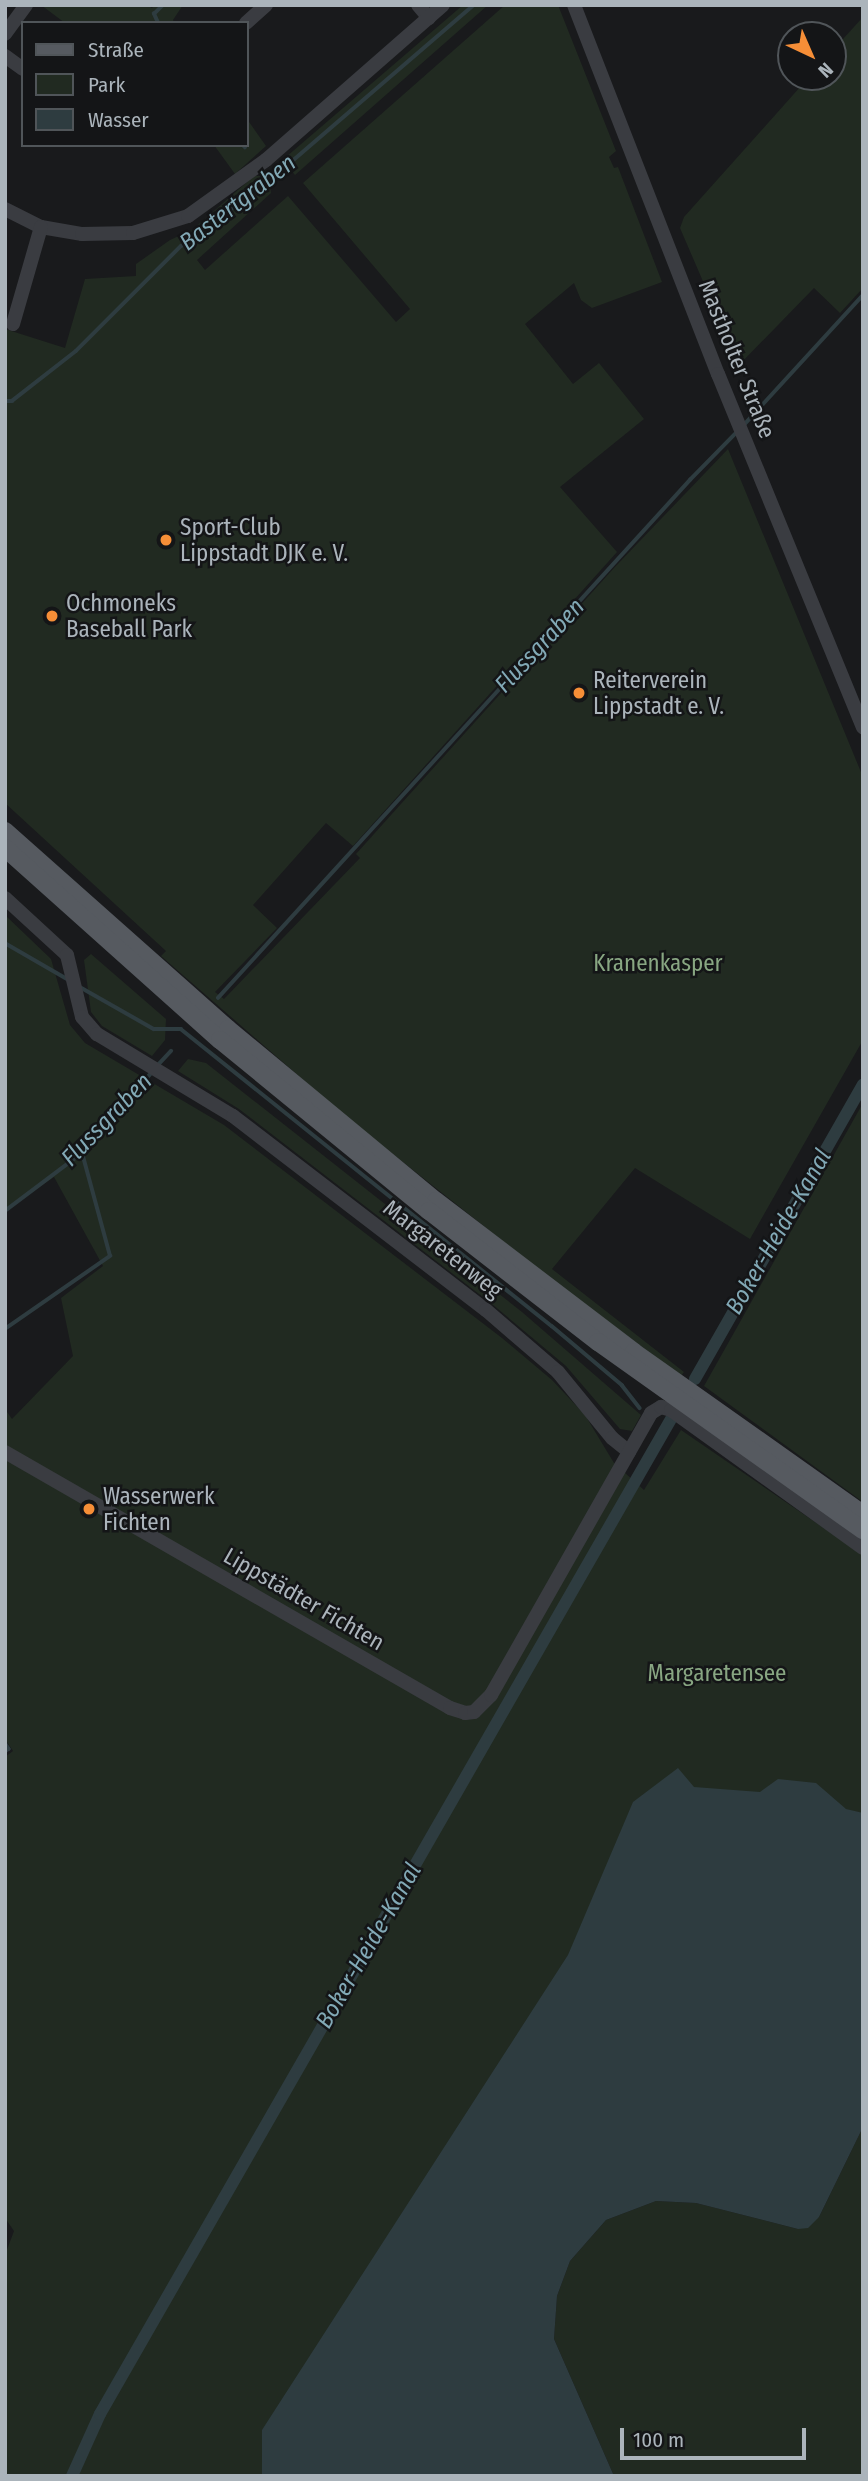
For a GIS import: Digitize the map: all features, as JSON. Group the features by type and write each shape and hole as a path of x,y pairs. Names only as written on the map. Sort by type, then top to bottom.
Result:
{"main road":[{"path":"5,831 219,1021 436,1201 634,1352 863,1514"},
{"path":"5,848 220,1040 429,1211 609,1350 863,1530"}],"street":[{"path":"5,34 26,5"},
{"path":"248,21 266,5"},
{"path":"418,5 429,18"},
{"path":"5,209 41,228 82,234 133,233 188,216 266,160 443,5"},
{"name":"Mastholter Straße","path":"574,5 744,439 863,727"},
{"path":"5,55 21,67"},
{"path":"13,324 41,228"},
{"name":"Margaretenweg","path":"5,898 66,955 74,975 76,999 82,1017 97,1034 233,1116 486,1310 558,1373 611,1438 629,1452"},
{"path":"629,1452 651,1413 661,1407 671,1410 863,1548"},
{"name":"Lippstädter Fichten","path":"5,1452 450,1708 474,1712 491,1695 629,1452"}],"green space":[{"path":"41,5 147,5 152,8 154,5 183,5 174,21 62,21"},
{"path":"463,5 488,5 295,175 284,162 286,157"},
{"name":"Kranenkasper","path":"505,5 558,5 616,151 609,157 614,168 618,167 662,282 592,308 581,300 574,283 525,324 573,384 599,363 644,419 560,487 617,552 353,846 326,823 253,905 277,928 215,992 224,999 360,858 356,854 391,815 614,568 728,449 863,777 863,1040 750,1239 635,1168 552,1269 684,1372 681,1376 542,1272 346,1117 161,956 166,951 5,803 5,329 65,348 85,279 136,276 136,264 170,240 192,230 254,176 262,176 270,186 271,193 197,260 205,270 288,196 396,322 410,309 303,183"},
{"path":"863,17 863,288 840,313 814,288 739,365 680,228 684,217 796,91 847,91 847,35"},
{"path":"248,120 266,146 235,174 215,147 248,147"},
{"name":"Margaretensee","path":"5,915 51,959 70,1025 85,1043 224,1125 502,1338 552,1380 585,1415 614,1463 644,1490 681,1430 863,1555 863,1817 315,2476 5,2476 5,2255 14,2231 5,2218 5,1757 13,1751 5,1739 5,1409 12,1419 73,1356 61,1298 103,1266 54,1177 5,1211"},
{"path":"91,954 166,1019 165,1040 152,1056 102,1026 91,1012 84,960"},
{"path":"188,1059 206,1063 522,1312 641,1415 632,1431 620,1429 566,1366 492,1304 239,1109 178,1071"},
{"path":"863,1103 863,1502 704,1386"},
{"path":"863,2127 863,2476 614,2476 554,2339 557,2296 570,2261 606,2220 656,2201 696,2203 798,2229 819,2217"}],"water":[{"path":"678,1768 694,1787 760,1792 778,1779 816,1783 846,1809 863,1813 863,2127 819,2217 808,2228 798,2229 696,2203 656,2201 606,2220 570,2261 557,2296 554,2339 614,2476 262,2476 262,2430 568,1955 633,1802"}],"waterway":[{"path":"157,21 154,14 163,5"},
{"name":"Bastertgraben","path":"5,401 12,401 76,351 181,246 209,231 256,185 290,163 474,5"},
{"name":"Flussgraben","path":"743,426 863,295"},
{"name":"Flussgraben","path":"218,998 690,480 737,432"},
{"path":"5,943 67,979"},
{"path":"80,987 154,1029 181,1029 552,1326 622,1385 640,1408"},
{"name":"Flussgraben","path":"158,1065 171,1051"},
{"name":"Flussgraben","path":"5,1211 82,1153 153,1071"},
{"name":"Boker-Heide-Kanal","path":"695,1379 863,1085"},
{"path":"5,1329 110,1256 82,1153"},
{"name":"Boker-Heide-Kanal","path":"72,2476 100,2414 671,1419"},
{"path":"5,1743 9,1749 5,1752"}],"place":[{"name":"Sport-Club Lippstadt DJK e. V.","path":"166,540"},
{"name":"Ochmoneks Baseball Park","path":"52,616"},
{"name":"Reiterverein Lippstadt e. V.","path":"579,693"},
{"name":"Wasserwerk Fichten","path":"89,1509"}]}
